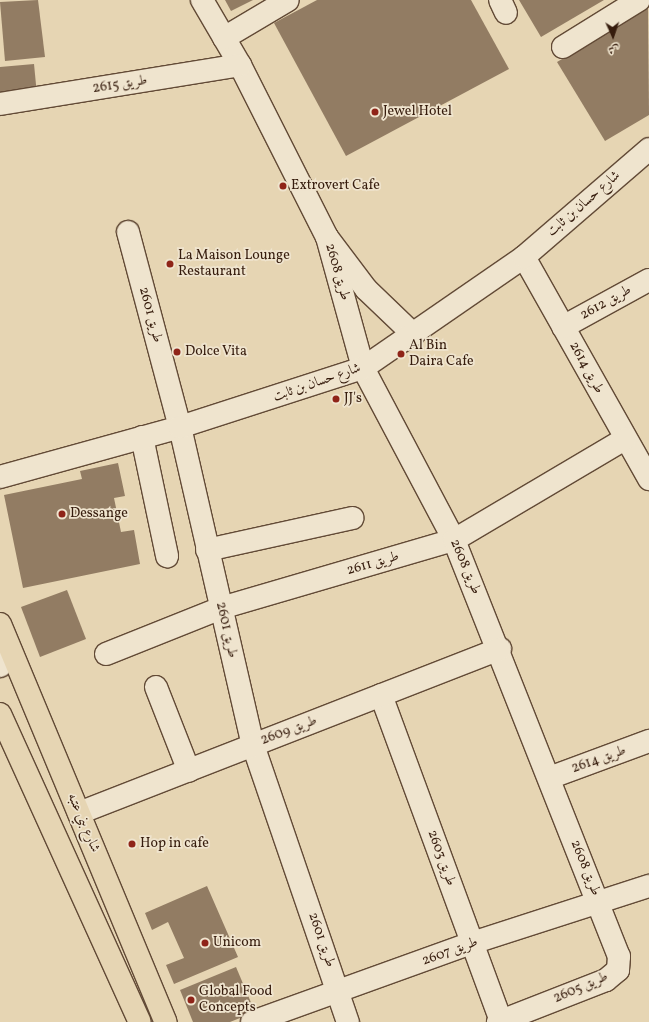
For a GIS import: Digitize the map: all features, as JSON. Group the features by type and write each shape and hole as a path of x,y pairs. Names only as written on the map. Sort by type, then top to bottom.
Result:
{"main road":[{"name":"شارع بني عتبه","path":"4,649 79,813 166,1022"},
{"path":"0,714 8,744 140,1022"}],"street":[{"name":"طريق 2608","path":"202,0 240,65 327,237 366,289 414,335"},
{"path":"224,38 288,0"},
{"path":"563,47 639,0"},
{"name":"طريق 2615","path":"0,104 240,65"},
{"name":"شارع حسان بن ثابت","path":"0,477 180,427 363,368 414,335 524,257 649,149"},
{"name":"طريق 2601","path":"128,232 180,427 253,745 340,993 348,1022"},
{"name":"طريق 2608","path":"327,237 363,368 454,540 500,649 598,902"},
{"name":"طريق 2614","path":"524,257 625,439 649,479"},
{"name":"طريق 2612","path":"563,327 649,280"},
{"path":"142,437 166,556"},
{"name":"طريق 2611","path":"106,654 221,608 454,540 625,439"},
{"name":"شارع حسان بن ثابت","path":"0,460 39,465"},
{"path":"208,550 353,518"},
{"name":"طريق 2609","path":"79,813 500,649"},
{"path":"156,687 188,771"},
{"name":"طريق 2603","path":"381,696 500,1021"},
{"name":"طريق 2614","path":"549,778 649,741"},
{"name":"طريق 2607","path":"252,1022 340,993 472,943 649,886"},
{"name":"طريق 2605","path":"500,1021 606,980 618,970 619,956 598,902"}],"building":[{"path":"38,0 45,57 5,61 0,2"},
{"path":"225,0 253,0 231,11"},
{"name":"Jewel Hotel","path":"317,0 471,0 509,69 346,156 274,23"},
{"path":"519,0 604,0 541,37"},
{"path":"648,8 649,115 605,141 557,62"},
{"path":"34,64 37,95 0,99 0,67"},
{"name":"Dessange","path":"118,463 125,496 114,498 121,532 134,530 140,564 23,588 4,495 82,479 80,471"},
{"path":"67,590 86,639 40,657 21,607"},
{"name":"Unicom","path":"207,886 238,957 174,984 166,965 184,958 168,922 152,930 145,913"},
{"path":"236,967 255,1012 230,1022 193,1022 180,990"}],"place":[{"name":"Jewel Hotel","path":"375,112"},
{"name":"Extrovert Cafe","path":"283,186"},
{"name":"La Maison Lounge Restaurant","path":"170,264"},
{"name":"Dolce Vita","path":"177,352"},
{"name":"Al Bin Daira Cafe","path":"401,354"},
{"name":"JJ's","path":"336,399"},
{"name":"Dessange","path":"62,514"},
{"name":"Hop in cafe","path":"132,844"},
{"name":"Unicom","path":"205,943"},
{"name":"Global Food Concepts","path":"191,1000"}]}
